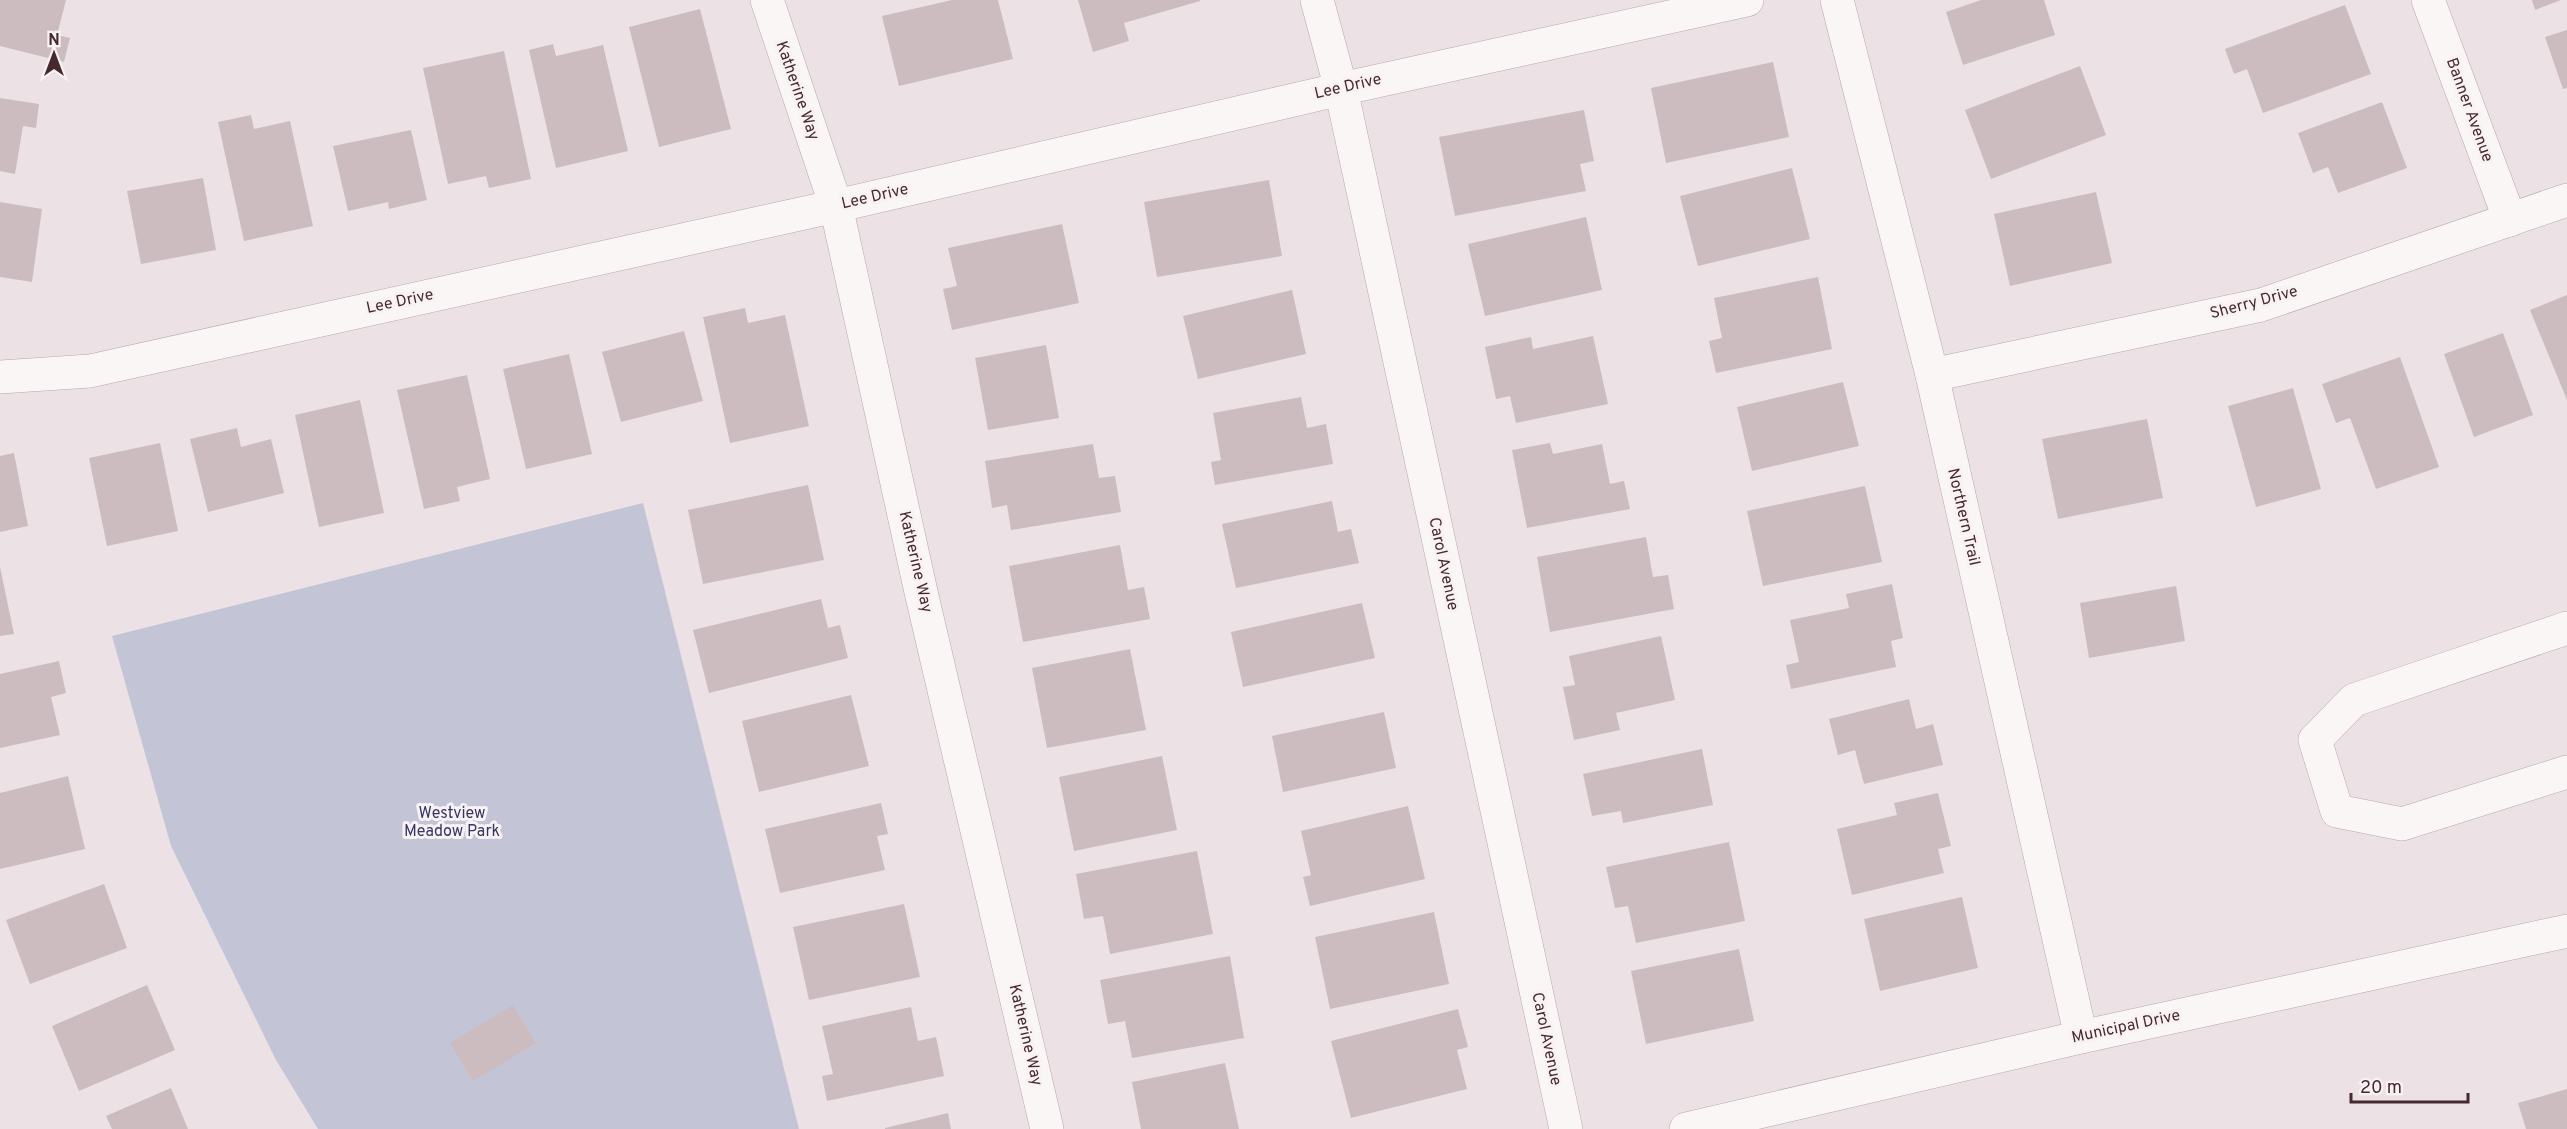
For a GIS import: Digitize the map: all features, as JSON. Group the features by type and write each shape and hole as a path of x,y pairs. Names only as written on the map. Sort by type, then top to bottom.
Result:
{"street":[{"name":"Katherine Way","path":"767,0 836,206 921,592 1047,1129"},
{"name":"Carol Avenue","path":"1317,0 1341,89 1566,1129"},
{"name":"Lee Drive","path":"0,377 90,371 836,206 1341,89 1747,0"},
{"name":"Northern Trail","path":"1837,0 1932,375 2081,1037"},
{"name":"Banner Avenue","path":"2428,0 2510,220"},
{"name":"Sherry Drive","path":"1932,375 2261,304 2567,200"},
{"path":"2567,628 2354,700 2315,740 2337,811 2402,824 2567,772"},
{"name":"Municipal Drive","path":"1686,1129 2081,1037 2567,931"}],"green space":[{"name":"Westview Meadow Park","path":"643,503 799,1129 318,1129 276,1060 171,846 112,636"}],"building":[{"path":"0,0 66,0 57,35 70,38 64,62 0,46"},
{"path":"952,0 998,0 1013,59 899,86 882,16"},
{"path":"1078,0 1200,1 1124,23 1129,41 1093,52"},
{"path":"1981,0 2044,0 2055,35 1963,65 1946,12"},
{"path":"2532,0 2561,0 2535,10"},
{"path":"2345,5 2371,74 2263,113 2247,69 2234,74 2225,49"},
{"path":"700,9 731,129 659,147 629,27"},
{"path":"2567,30 2567,88 2563,89 2545,37"},
{"path":"553,44 556,56 603,45 628,151 556,168 529,50"},
{"path":"504,51 531,179 489,188 486,176 448,184 423,68"},
{"path":"1773,62 1789,137 1666,163 1651,88"},
{"path":"2080,66 2106,135 1991,179 1965,110"},
{"path":"0,98 39,104 36,128 23,126 15,174 0,171"},
{"path":"2382,102 2407,168 2338,193 2328,167 2313,173 2298,133"},
{"path":"1584,110 1594,161 1580,164 1586,191 1455,216 1439,137"},
{"path":"251,115 254,129 290,121 313,226 244,241 218,122"},
{"path":"411,130 427,200 389,209 388,202 348,211 333,146"},
{"path":"1792,168 1810,239 1698,266 1680,196"},
{"path":"203,178 216,250 141,264 127,191"},
{"path":"1269,180 1282,256 1157,277 1144,202"},
{"path":"2096,192 2112,263 2010,286 1994,214"},
{"path":"0,202 42,209 32,282 0,277"},
{"path":"1586,217 1602,290 1485,316 1468,244"},
{"path":"1062,224 1079,303 952,330 943,289 957,286 948,248"},
{"path":"1818,277 1832,349 1716,373 1709,341 1722,338 1714,298"},
{"path":"1292,290 1306,354 1198,379 1183,316"},
{"path":"2567,295 2567,400 2530,310"},
{"path":"745,308 748,323 785,315 809,426 730,443 703,317"},
{"path":"684,331 703,401 621,422 602,352"},
{"path":"2503,333 2533,415 2474,437 2444,354"},
{"path":"1593,336 1608,404 1516,423 1510,396 1496,399 1485,347 1531,337 1533,349"},
{"path":"1046,345 1059,418 988,430 975,358"},
{"path":"569,354 592,454 526,469 503,369"},
{"path":"2400,357 2439,467 2376,489 2350,418 2336,423 2322,384"},
{"path":"467,375 490,479 457,487 460,501 424,509 397,390"},
{"path":"1843,382 1859,446 1752,471 1737,407"},
{"path":"2293,388 2321,489 2256,507 2228,406"},
{"path":"1301,397 1307,428 1326,424 1333,464 1215,485 1211,462 1221,460 1213,413"},
{"path":"360,400 384,513 319,527 295,415"},
{"path":"2147,419 2163,498 2058,519 2042,439"},
{"path":"237,428 241,447 271,439 284,493 208,512 190,439"},
{"path":"160,443 178,531 107,546 89,458"},
{"path":"1550,443 1553,454 1602,444 1610,484 1624,481 1630,509 1527,528 1512,450"},
{"path":"1093,444 1099,478 1115,476 1121,512 1011,530 1007,505 992,508 985,461"},
{"path":"14,453 28,526 0,532 0,456"},
{"path":"808,485 824,560 703,584 688,510"},
{"path":"1865,486 1882,562 1763,586 1747,511"},
{"path":"1332,501 1338,532 1351,529 1359,563 1236,588 1222,524"},
{"path":"1646,537 1653,577 1668,575 1674,609 1550,632 1537,557"},
{"path":"1120,545 1128,590 1144,587 1150,619 1023,642 1009,566"},
{"path":"0,567 14,634 0,636"},
{"path":"1892,584 1903,638 1891,641 1896,667 1791,689 1786,665 1799,662 1790,620 1849,608 1846,594"},
{"path":"2176,586 2185,641 2089,658 2080,603"},
{"path":"821,599 828,628 840,625 848,658 709,693 693,630"},
{"path":"1362,603 1375,658 1243,687 1231,632"},
{"path":"1661,636 1675,700 1616,713 1620,730 1574,740 1563,687 1575,685 1569,656"},
{"path":"1130,649 1146,730 1047,748 1032,668"},
{"path":"59,661 66,693 51,697 60,735 0,748 0,674"},
{"path":"851,695 869,766 759,792 742,721"},
{"path":"1909,699 1916,729 1933,724 1943,765 1864,784 1855,750 1838,755 1829,719"},
{"path":"1384,712 1396,768 1283,792 1272,736"},
{"path":"1702,749 1713,805 1623,823 1621,811 1592,816 1583,774"},
{"path":"1162,756 1177,830 1074,851 1059,777"},
{"path":"68,776 85,849 0,869 0,793"},
{"path":"1938,793 1951,846 1938,849 1944,873 1852,895 1837,829 1897,815 1894,803"},
{"path":"881,803 888,834 877,836 885,870 780,893 765,829"},
{"path":"1408,806 1425,879 1310,906 1303,877 1311,875 1301,831"},
{"path":"1729,842 1745,921 1636,943 1628,906 1615,908 1606,867"},
{"path":"1197,851 1213,934 1110,954 1103,916 1084,919 1076,874"},
{"path":"104,884 127,948 30,984 6,920"},
{"path":"1962,897 1978,968 1880,991 1864,919"},
{"path":"904,904 920,977 809,1000 793,927"},
{"path":"1434,912 1449,984 1330,1009 1315,937"},
{"path":"1739,949 1754,1021 1646,1044 1631,971"},
{"path":"1230,956 1244,1038 1132,1058 1125,1021 1108,1024 1100,980"},
{"path":"147,985 175,1050 79,1091 52,1026"},
{"path":"513,1005 536,1043 473,1081 450,1043"},
{"path":"911,1007 918,1041 936,1037 944,1076 827,1101 822,1076 833,1074 822,1026"},
{"path":"1458,1009 1468,1047 1457,1050 1467,1089 1351,1118 1331,1041"},
{"path":"1225,1063 1239,1129 1141,1129 1132,1082"},
{"path":"171,1088 188,1129 112,1129 106,1116"},
{"path":"2567,1089 2567,1129 2526,1129 2518,1103"},
{"path":"948,1113 951,1129 885,1129 885,1128"}]}
